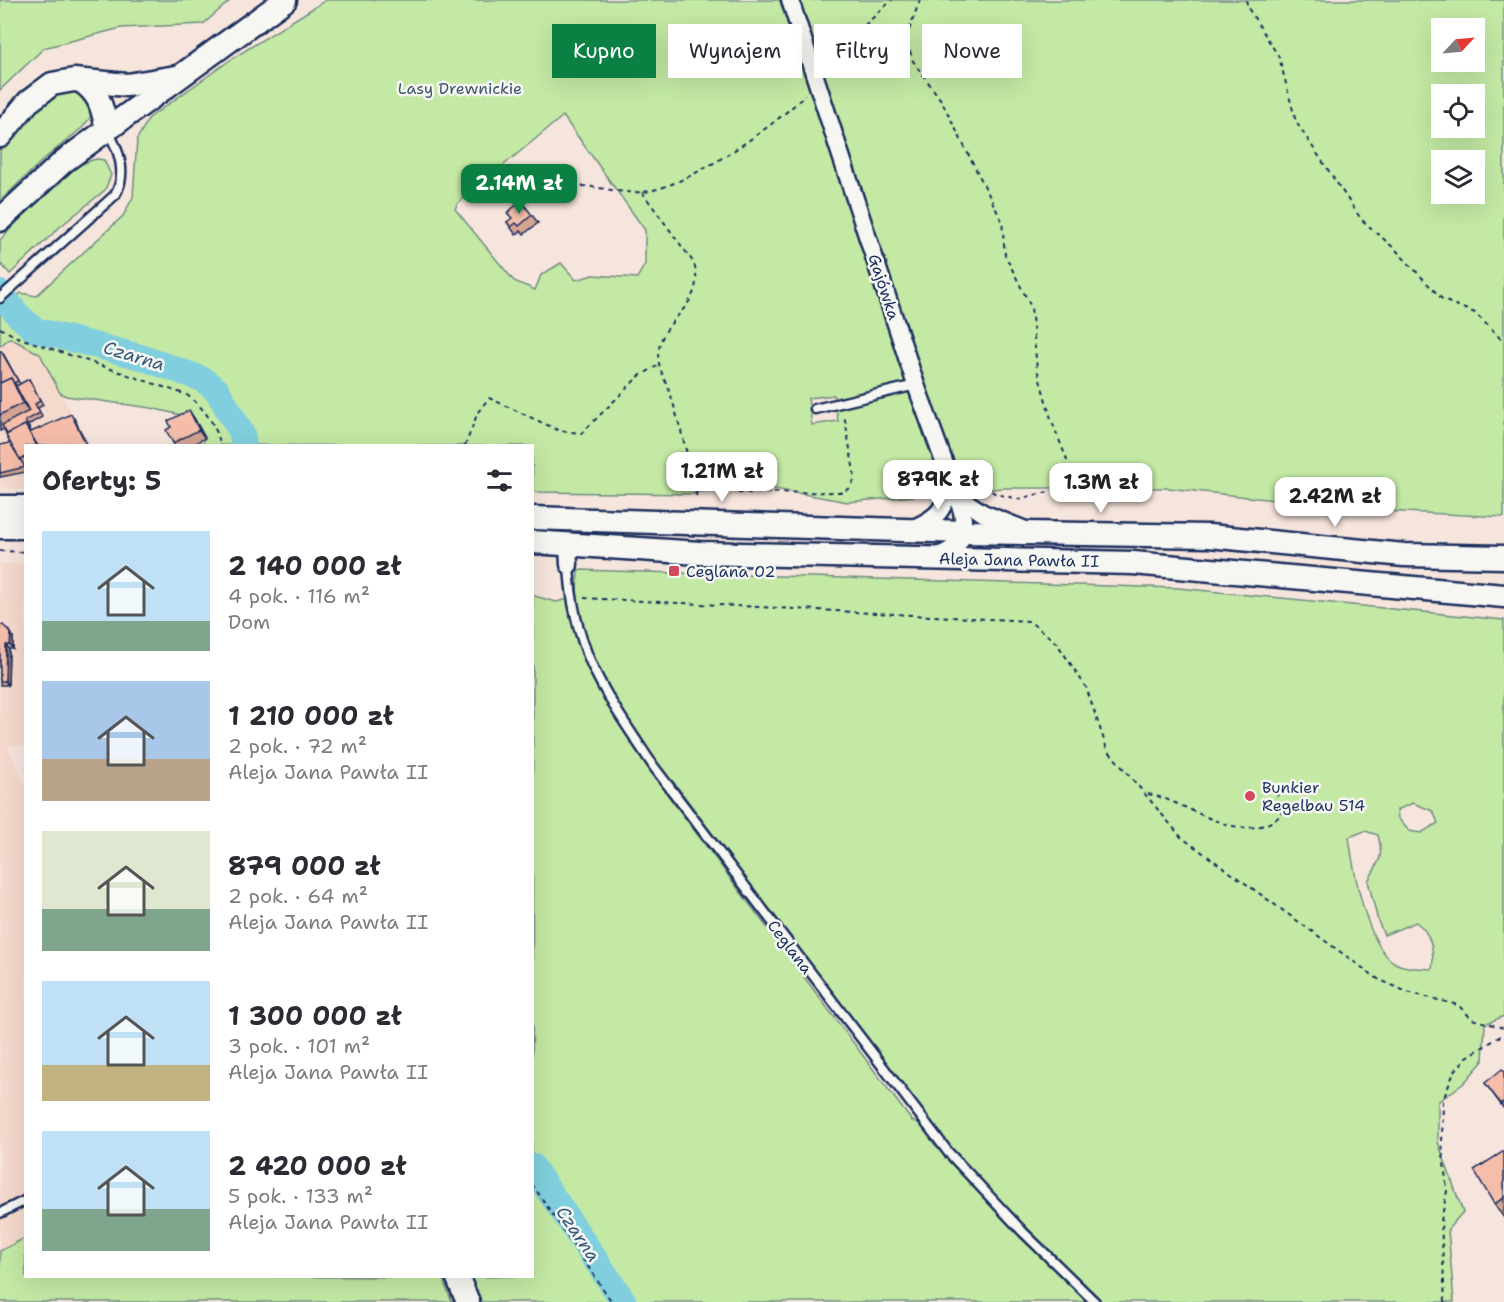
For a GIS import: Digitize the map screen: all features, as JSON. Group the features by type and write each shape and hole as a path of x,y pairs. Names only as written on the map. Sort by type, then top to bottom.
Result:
{"main road":[{"path":"0,220 51,172 285,0"},
{"path":"0,136 40,91 61,81 127,85 183,76"},
{"path":"81,81 93,89 99,98 107,129"},
{"path":"0,507 24,507"},
{"name":"Aleja Jana Pawła II","path":"534,518 965,532 1209,536 1404,555 1504,557"},
{"path":"0,527 24,527"},
{"name":"Aleja Jana Pawła II","path":"534,543 569,555 700,553 1155,564 1504,596"},
{"path":"458,1278 468,1302"}],"street":[{"name":"Gajówka","path":"790,0 814,71"},
{"name":"Gajówka","path":"816,78 916,385 957,496 965,532"},
{"path":"910,530 938,515 944,507 949,476"},
{"path":"957,496 983,513 1035,533"},
{"path":"931,558 951,549 965,532"}],"lane":[{"path":"0,298 117,191 121,181 121,163 107,129"},
{"path":"815,409 916,385"},
{"name":"Ceglana","path":"569,555 571,598 576,624 599,681 665,783 948,1152 1023,1232 1095,1302"},
{"path":"0,1214 24,1201"}],"path":[{"path":"868,24 892,0"},
{"path":"920,0 906,38 913,61 941,100 1002,221 1005,255 1031,307 1037,369 1051,419 1066,460 1065,475 1056,490 1018,499 996,494 960,470 949,476"},
{"path":"1246,0 1248,8 1279,57 1296,123 1361,219 1396,250 1443,300 1475,313 1504,342"},
{"path":"537,191 578,186 642,192 667,187 754,138 793,107 815,78"},
{"path":"642,192 694,262 698,275 692,299 659,346 658,366 670,393 697,498"},
{"path":"0,328 17,337 187,395 202,408 212,422 220,444"},
{"path":"466,444 478,412 489,398 560,431 582,433 638,377 658,366"},
{"path":"738,493 841,492 850,488 855,478 842,402"},
{"path":"0,551 24,552"},
{"path":"571,598 1029,621 1056,642 1086,687 1107,749 1148,794 1181,837 1378,979 1407,992 1458,1005 1472,1018 1504,1028"},
{"path":"1148,794 1165,798 1241,828 1260,828 1272,824 1282,814 1275,786"},
{"path":"1444,1302 1441,1221 1447,1191 1442,1143 1443,1100 1454,1072 1467,1057 1504,1034"},
{"path":"534,1187 612,1302"}],"shaded area":[{"path":"10,338 40,354 88,444 24,444 24,489 0,487 0,346"},
{"path":"0,564 24,564 24,746 8,746 24,783 24,1239 0,1251"}],"green space":[{"path":"0,0 231,0 203,24 121,28 44,48 0,90"},
{"name":"Lasy Drewnickie","path":"326,0 1504,0 1504,517 1364,510 1168,488 1003,488 848,502 719,479 695,494 534,492 534,444 203,444 204,438 194,418 151,408 66,396 60,393 40,354 10,338 0,346 0,310 21,293 36,296 123,216 133,197 137,139 149,118 233,58","holes":["563,116 645,230 645,264 637,278 593,275 576,280 561,263 541,275 535,290 514,281 455,209 458,203","834,395 838,421 812,425 808,398"]},
{"path":"76,89 85,95 92,108 90,118 82,128 44,159 0,201 0,146 52,94"},
{"path":"97,159 104,160 111,175 105,190 61,226 10,274 0,263 0,240 58,181 84,163"},
{"path":"578,570 1178,588 1504,620 1504,1016 1485,1024 1483,1061 1464,1083 1438,1102 1438,1142 1463,1212 1448,1229 1454,1302 481,1302 471,1278 534,1278 534,596 556,602 577,597","holes":["672,780 931,1124 931,1125 912,1121 661,786","1413,803 1433,811 1438,823 1421,833 1409,831 1398,818 1397,810","1365,831 1378,835 1381,849 1375,869 1368,881 1384,935 1416,922 1425,931 1431,943 1432,969 1408,967 1395,963 1385,954 1376,940 1358,886 1349,837"]},
{"path":"24,1239 24,1278 442,1278 452,1302 0,1302 0,1251"}],"building":[{"path":"521,201 532,215 519,226 516,223 511,227 507,222 512,218 507,213"},
{"path":"0,351 18,381 14,383 11,378 0,383"},
{"path":"11,378 23,403 0,415 0,383"},
{"path":"29,379 40,401 35,404 40,413 25,421 31,432 71,414 86,444 37,444 25,425 7,434 2,425 29,411 16,386"},
{"path":"189,410 199,430 173,443 166,430 171,427 168,421"},
{"path":"25,425 36,444 24,444 24,458 19,459 6,435"},
{"path":"10,443 24,467 0,473 0,445"},
{"path":"0,625 11,633 10,645 6,645 5,681 0,681"},
{"path":"1502,1069 1504,1072 1504,1101 1501,1104 1485,1083"},
{"path":"1504,1151 1504,1198 1494,1204 1474,1170"}],"waterway":[{"name":"Czarna","path":"0,293 18,315 35,330 141,357 202,379 217,390 242,434 244,444"},
{"name":"Czarna","path":"534,1169 624,1302"}],"place":[{"name":"Ceglana 02","path":"674,571"},
{"name":"Bunkier Regelbau 514","path":"1250,796"}]}
